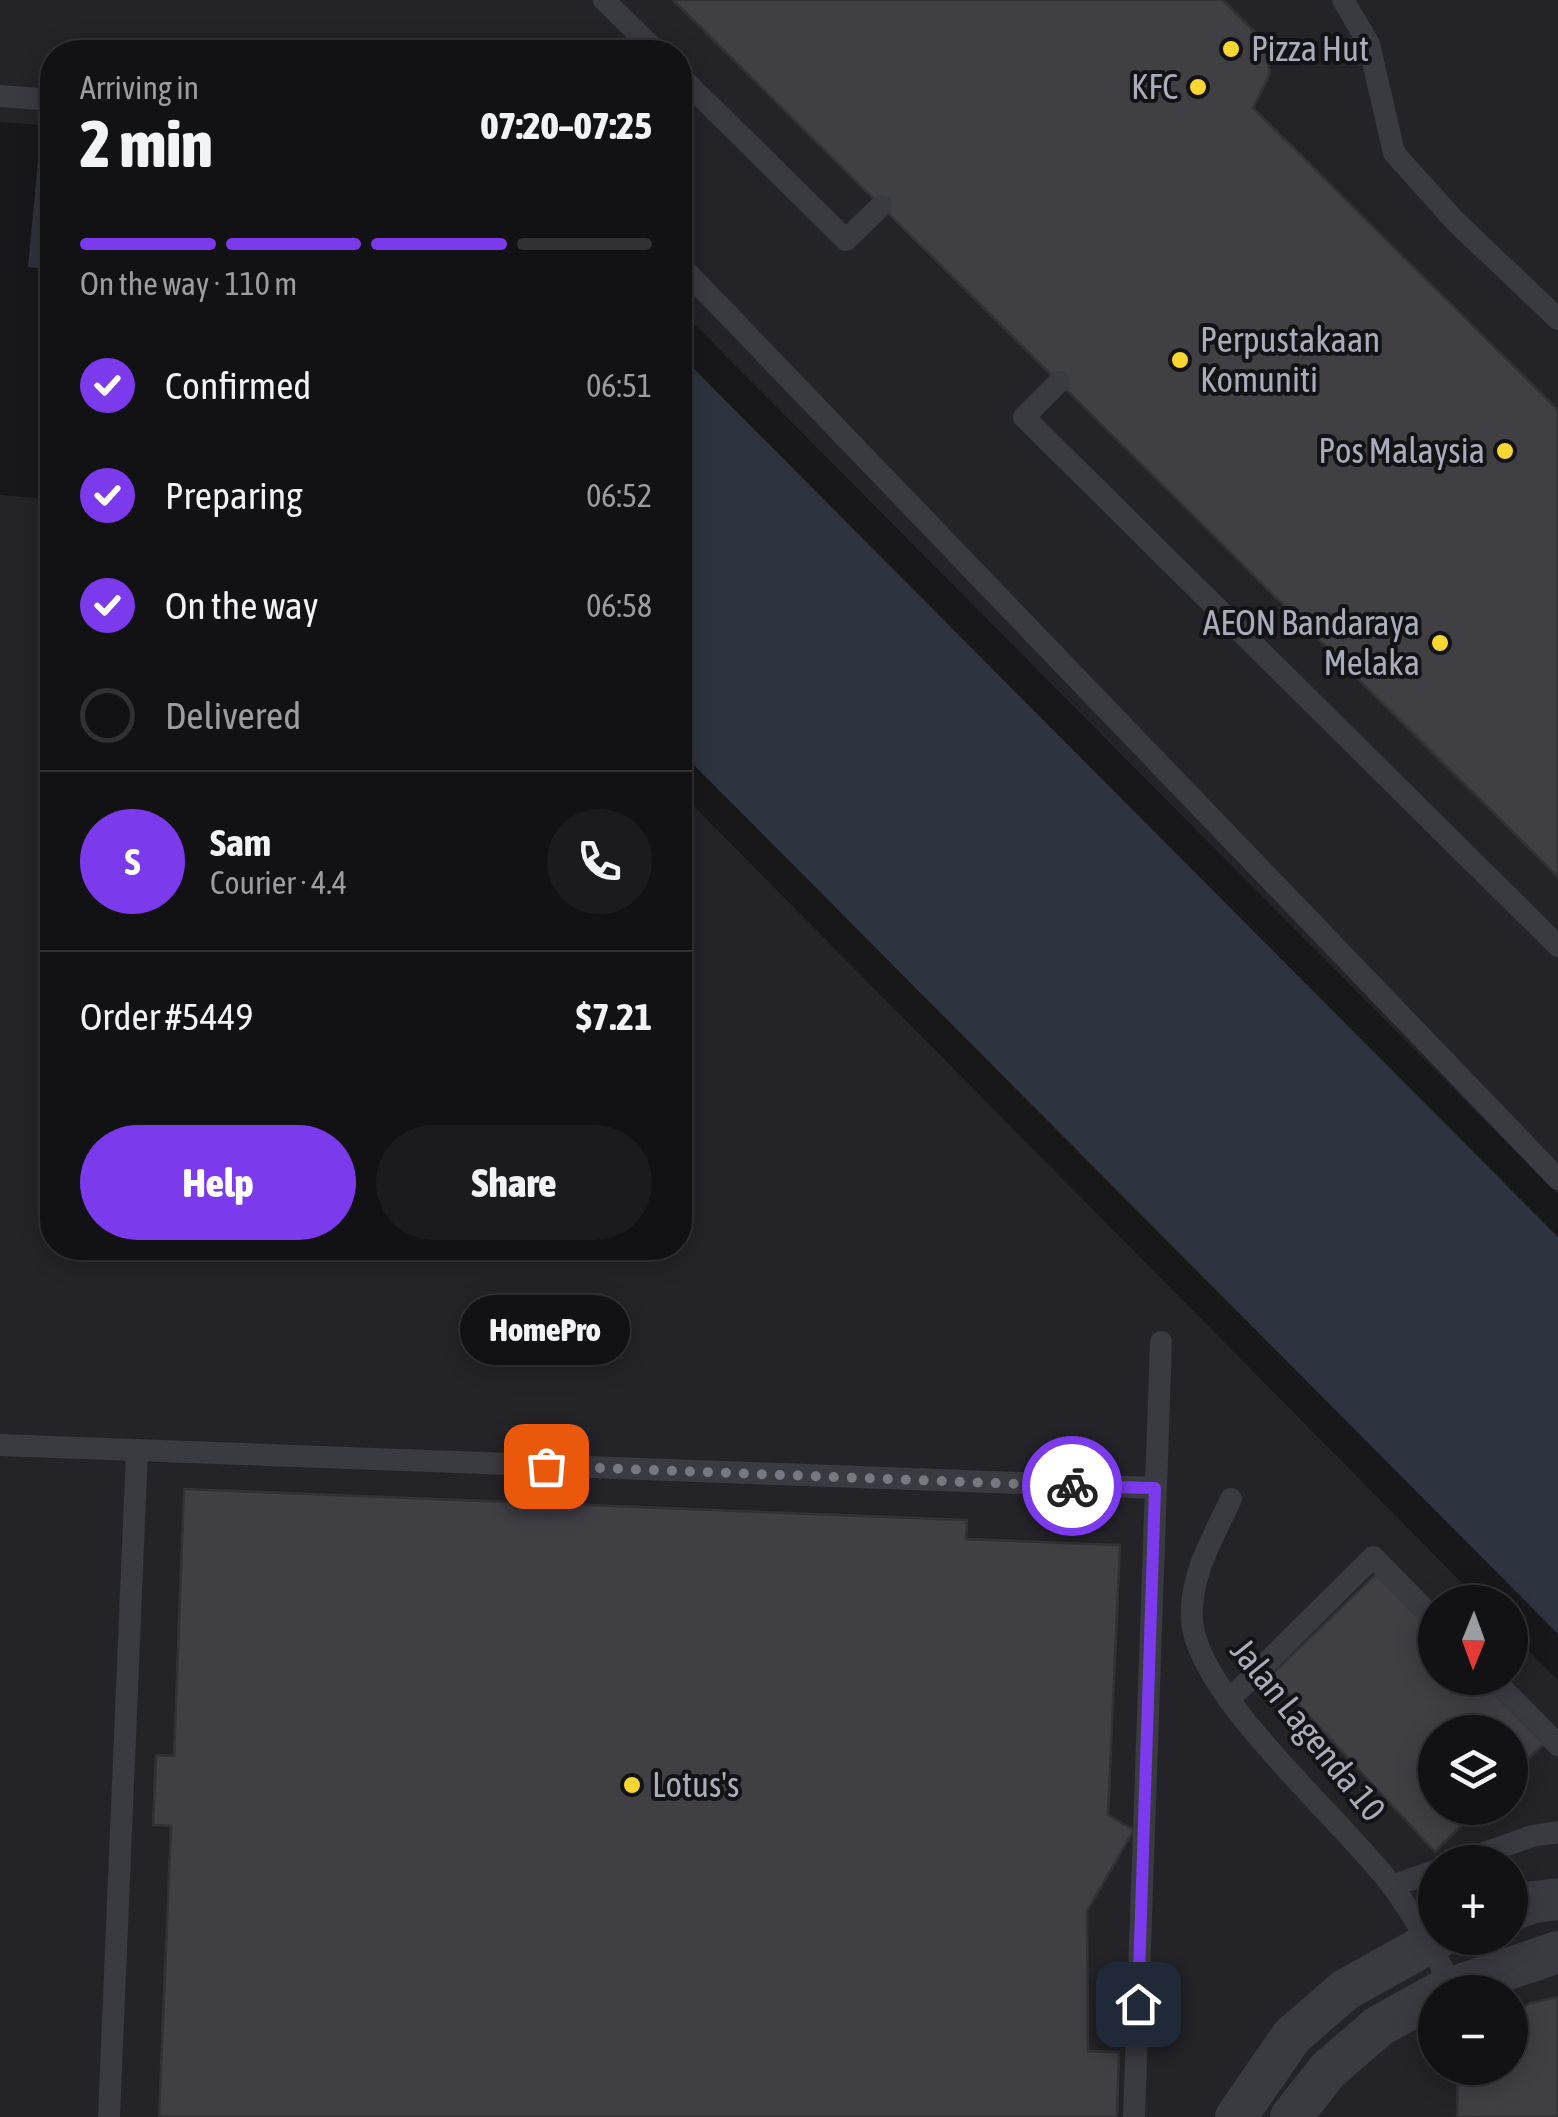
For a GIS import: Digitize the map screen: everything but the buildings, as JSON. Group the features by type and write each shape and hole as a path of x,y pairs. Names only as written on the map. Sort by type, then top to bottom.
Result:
{"street":[{"path":"1528,1904 1558,1899"},
{"path":"1236,2117 1292,2036 1345,1990 1418,1949"},
{"path":"1490,1975 1558,1952"},
{"path":"1291,2117 1328,2070 1379,2026 1418,2004"}],"lane":[{"path":"604,0 644,40"},
{"path":"1343,0 1369,44 1394,153 1455,221 1558,319"},
{"path":"692,88 846,240 880,206"},
{"path":"0,96 40,99"},
{"path":"692,277 1558,1179"},
{"path":"1059,382 1024,417 1558,946"},
{"path":"1134,2117 1161,1342"},
{"path":"0,1445 1155,1488"},
{"path":"109,2117 137,1450"},
{"name":"Jalan Lagenda 10","path":"1231,1499 1196,1573 1192,1622 1202,1660 1229,1700 1418,1920"},
{"path":"1229,1700 1373,1557 1418,1603"},
{"path":"1509,1695 1558,1745"},
{"path":"1507,1845 1558,1832"},
{"path":"1392,1886 1418,1877"}],"shaded area":[{"path":"0,0 1558,0 1558,1194 692,322 692,40 40,40 40,125 0,122"},
{"path":"38,161 40,161 40,268 28,267"},
{"path":"692,367 1558,1237 1558,1634 1528,1604 1528,1585 1509,1585 692,763"},
{"path":"0,495 40,498 40,1260 692,1260 692,804 1464,1585 1418,1585 1418,1695 1528,1695 1528,1650 1558,1680 1558,2117 0,2117"}],"way so far":[{"path":"546,1466 1072,1486"}],"place":[{"name":"Pizza Hut","path":"1231,49"},
{"name":"KFC","path":"1198,87"},
{"name":"Perpustakaan Komuniti","path":"1180,360"},
{"name":"Pos Malaysia","path":"1505,451"},
{"name":"AEON Bandaraya Melaka","path":"1440,643"},
{"name":"HomePro","path":"546,1466"},
{"name":"Lotus's","path":"632,1785"}],"route":[{"path":"1072,1486 1155,1488 1138,2004"}]}
